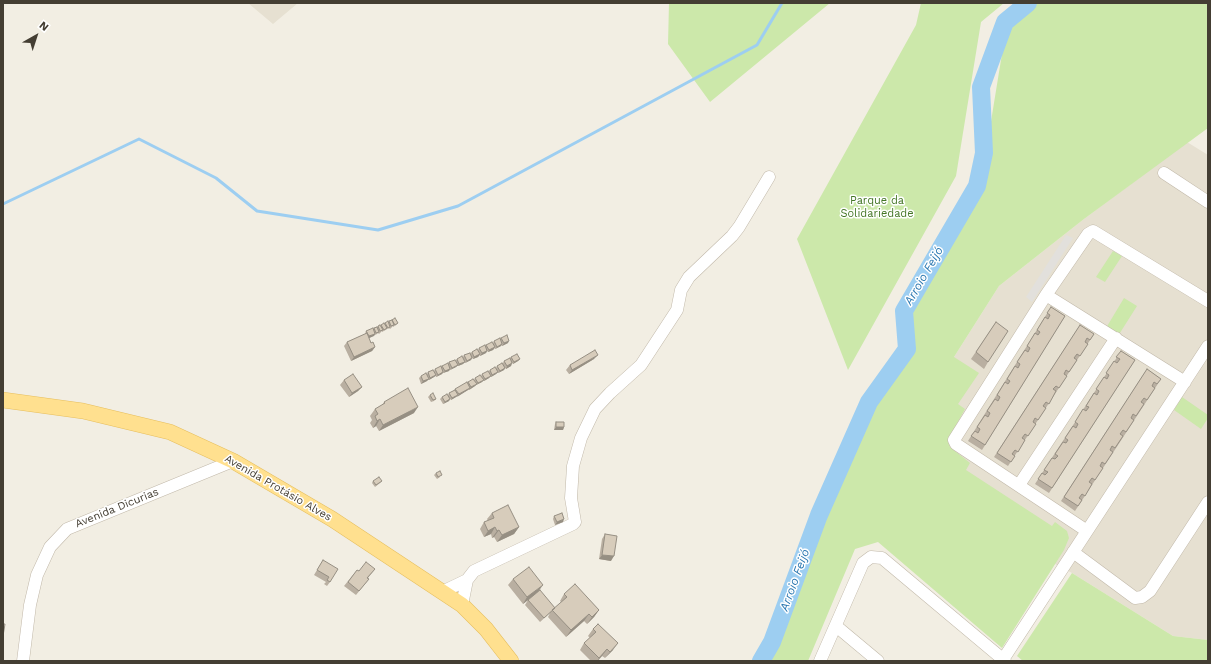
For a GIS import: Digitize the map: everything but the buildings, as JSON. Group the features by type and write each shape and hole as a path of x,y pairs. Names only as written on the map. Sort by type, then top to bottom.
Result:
{"main road":[{"name":"Avenida Protásio Alves","path":"3,400 83,411 170,432 233,461 332,519 462,605 486,629 511,661"}],"street":[{"path":"1164,173 1208,202"},
{"path":"442,592 467,580 474,571 575,522 572,498 573,466 581,438 595,409 641,365 677,310 681,290 689,277 732,236 769,177"},
{"path":"1087,531 956,444 954,440 1046,295 1088,234 1093,231 1208,301"},
{"path":"1046,295 1185,382"},
{"path":"1019,485 1116,338"},
{"path":"820,661 863,563 871,557 882,558 1004,660 1208,346"},
{"name":"Avenida Dicurias","path":"23,661 30,604 37,575 50,548 67,529 233,461"},
{"path":"1073,552 1134,598 1142,597 1150,590 1208,502"},
{"path":"462,605 467,580"},
{"path":"836,626 878,661"}],"shaded area":[{"path":"248,3 298,3 273,24"},
{"path":"1187,142 1208,155 1208,640 1173,636 1055,564 905,451 954,357 999,286 1084,219"},
{"path":"1066,235 1073,238 1032,302 1026,297"}],"green space":[{"path":"669,3 830,3 710,102 668,44"},
{"name":"Parque da Solidariedade","path":"921,3 1004,3 981,22 956,176 848,370 797,239 916,25"},
{"path":"1034,3 1208,3 1208,128 1084,219 999,286 954,357 979,373 958,404 965,409 948,440 950,447 970,463 966,470 1052,526 1055,522 1067,531 1069,538 1064,550 1002,648 878,542 855,549 808,661 765,661 775,644 837,486 872,407 910,351 908,313 980,189 1007,23"},
{"path":"1113,251 1122,256 1105,282 1096,277"},
{"path":"1124,298 1137,306 1118,336 1106,328"},
{"path":"1182,397 1208,415 1208,418 1201,429 1174,410"},
{"path":"1072,573 1173,636 1208,640 1208,661 1023,661 1017,656"}],"waterway":[{"path":"3,204 139,139 216,178 257,211 378,230 458,206 757,45 782,3"},
{"name":"Arroio Feijó","path":"761,661 772,642 819,515 869,402 907,349 904,311 977,186 984,153 981,87 1005,22 1028,3"}]}
